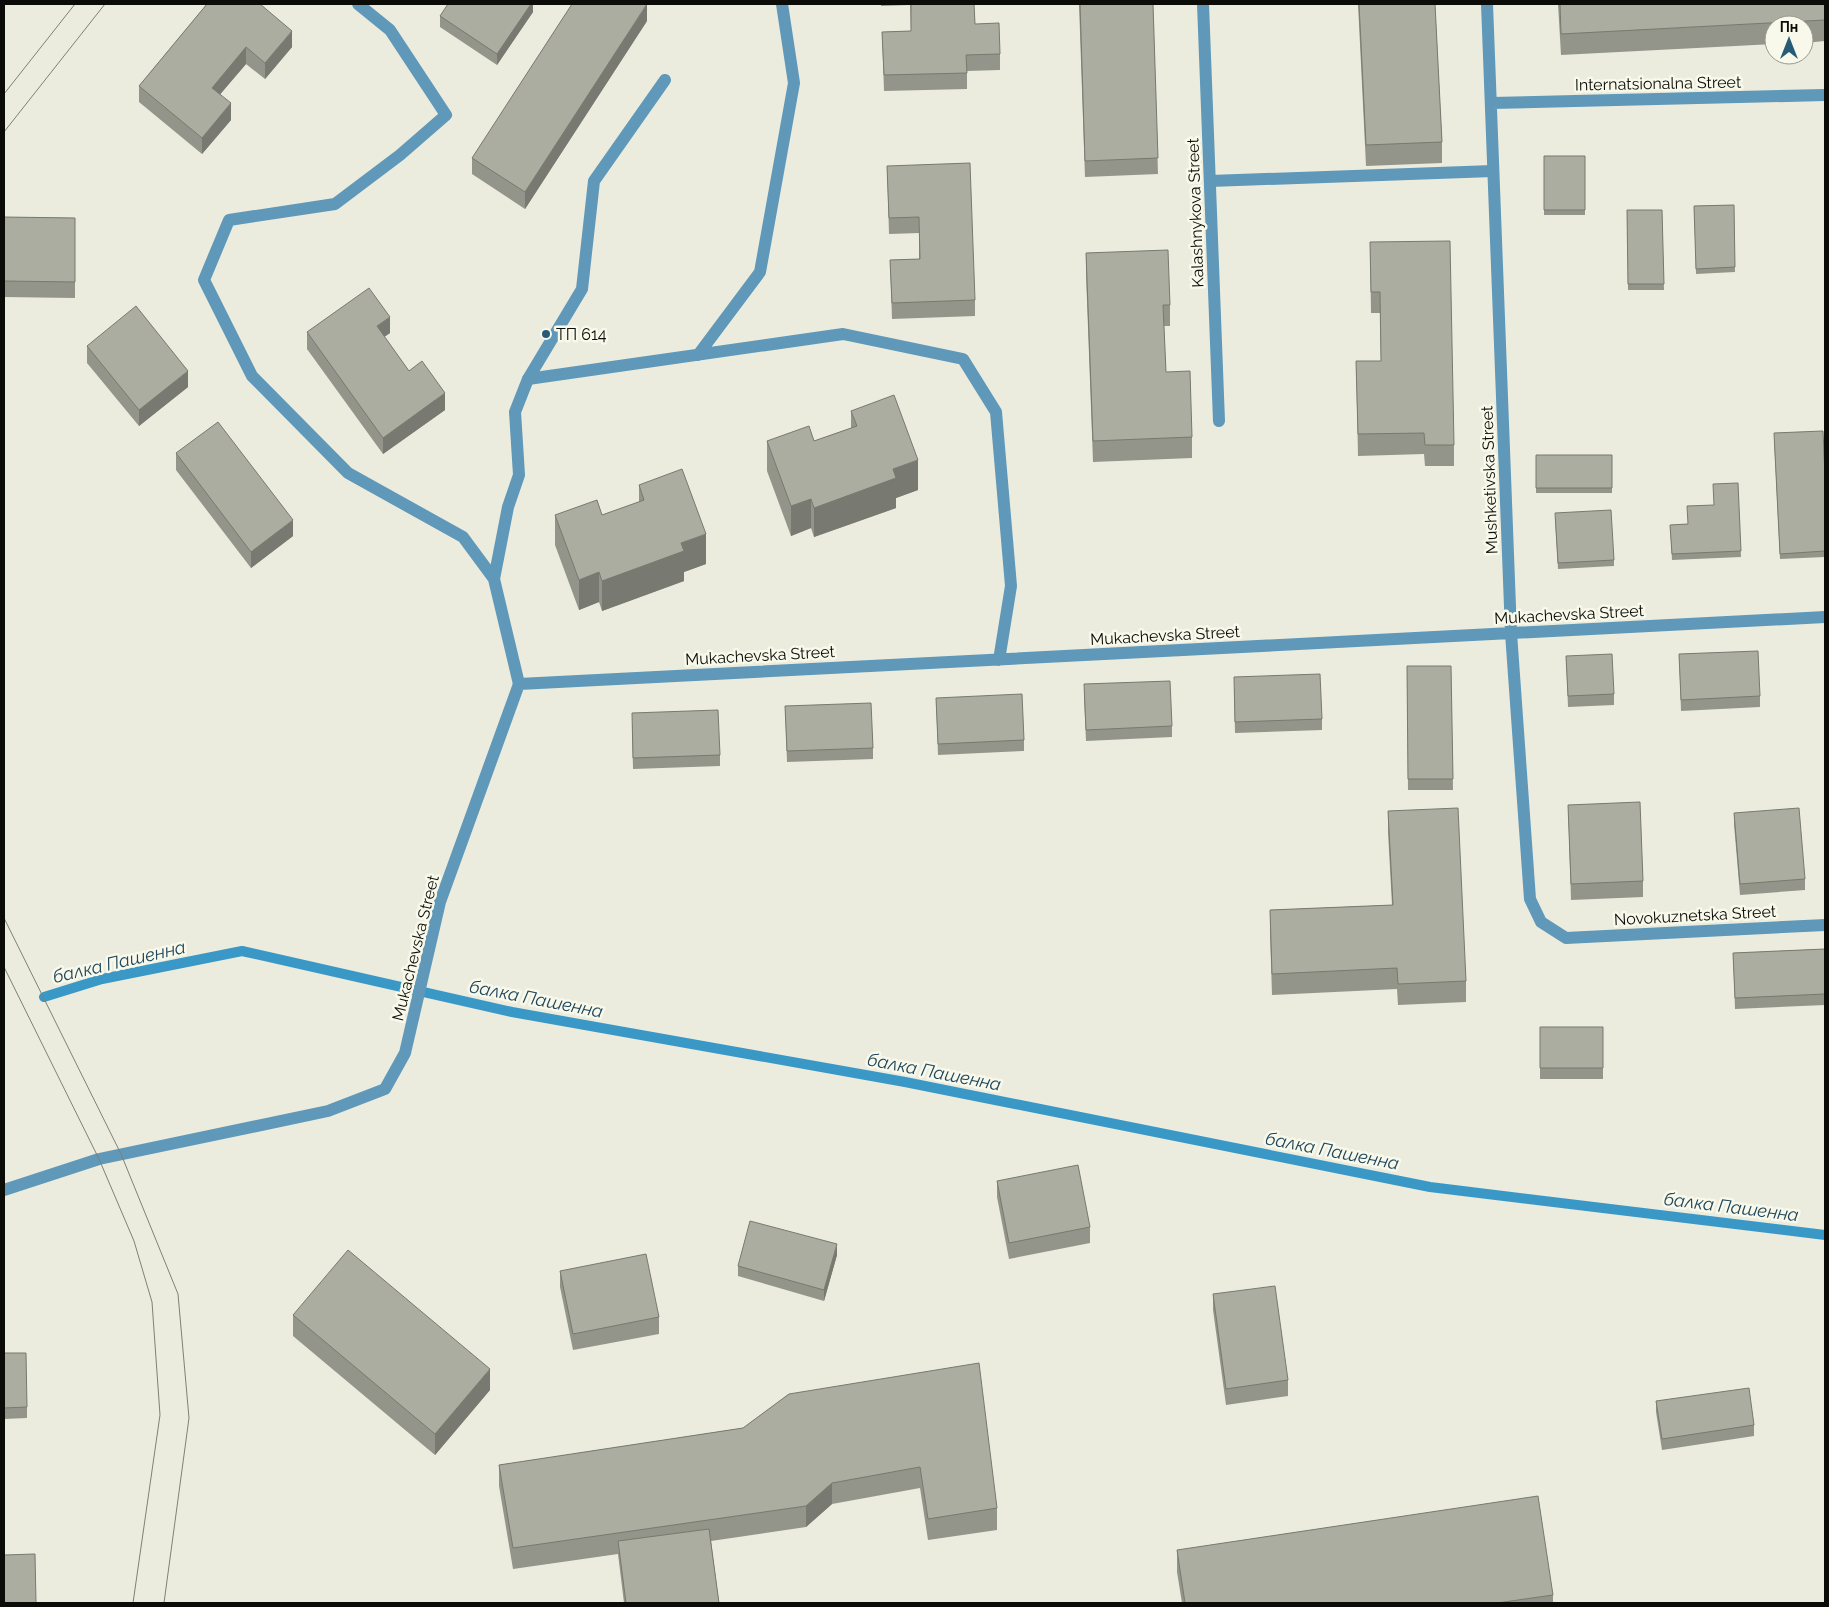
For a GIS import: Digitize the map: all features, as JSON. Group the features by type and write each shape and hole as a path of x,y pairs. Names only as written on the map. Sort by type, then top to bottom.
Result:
{"street":[{"path":"358,4 390,30 446,115 400,156 336,204 229,220 204,280 252,376 348,473 463,537 494,579 519,684"},
{"path":"698,355 760,272 794,83 782,4"},
{"name":"Kalashnykova Street","path":"1203,4 1218,421"},
{"name":"Mushketivska Street","path":"1487,4 1511,632 1530,898 1541,922 1566,938"},
{"path":"494,579 508,507 519,475 515,412 528,379 582,289 594,181 665,80"},
{"name":"Internatsionalna Street","path":"1491,103 1825,95"},
{"path":"1210,181 1493,171"},
{"path":"528,379 843,334 963,359 996,412 1011,586 999,660"},
{"name":"Mukachevska Street","path":"4,1190 99,1159 328,1111 385,1089 405,1053 440,902 519,684 1825,617"},
{"name":"Novokuznetska Street","path":"1566,938 1825,925"}],"building":[{"path":"207,4 260,4 292,31 265,63 246,47 212,88 231,103 202,138 139,86"},
{"path":"448,4 531,4 497,54 440,16"},
{"path":"572,4 647,4 525,192 472,158"},
{"path":"911,4 974,4 975,24 999,23 1000,54 966,55 967,73 884,75 882,32 911,31"},
{"path":"1080,4 1153,4 1158,158 1085,161"},
{"path":"1359,4 1435,4 1442,142 1366,145"},
{"path":"1560,4 1825,4 1825,20 1814,21 1814,15 1764,15 1764,23 1561,34"},
{"path":"1544,156 1585,156 1585,210 1544,210"},
{"path":"970,163 975,300 892,303 890,260 920,259 919,217 889,218 887,166"},
{"path":"1734,205 1735,267 1696,269 1694,206"},
{"path":"1627,210 1662,210 1664,284 1628,284"},
{"path":"4,217 75,218 75,282 4,281"},
{"path":"1450,241 1454,445 1425,445 1424,433 1358,434 1356,361 1381,361 1380,292 1371,292 1370,242"},
{"path":"1168,250 1170,305 1163,305 1166,372 1190,371 1192,437 1093,441 1086,253"},
{"path":"369,288 390,317 377,326 409,371 422,361 445,393 383,438 307,332"},
{"path":"136,306 188,371 139,410 87,346"},
{"path":"894,395 918,460 893,469 896,478 814,508 811,499 791,506 767,441 809,426 814,441 857,426 851,411"},
{"path":"218,422 293,520 251,552 176,453"},
{"path":"1823,431 1825,551 1780,554 1774,433"},
{"path":"1536,455 1612,455 1612,488 1536,488"},
{"path":"682,469 706,534 681,543 684,551 602,581 599,572 579,580 555,515 597,500 602,515 644,500 639,485"},
{"path":"1738,483 1741,551 1672,554 1670,525 1688,524 1687,506 1714,505 1713,484"},
{"path":"1611,510 1614,560 1558,563 1555,513"},
{"path":"1758,651 1760,696 1681,700 1679,654"},
{"path":"1612,654 1614,694 1568,696 1566,656"},
{"path":"1407,666 1451,666 1453,779 1408,779"},
{"path":"1320,674 1322,719 1235,722 1234,677"},
{"path":"1170,681 1172,726 1086,730 1084,684"},
{"path":"1022,694 1024,740 938,744 936,698"},
{"path":"871,703 873,748 787,751 785,706"},
{"path":"718,710 720,755 633,758 632,713"},
{"path":"1640,802 1643,881 1571,884 1568,805"},
{"path":"1458,808 1466,981 1398,984 1397,968 1272,974 1270,910 1393,905 1388,811"},
{"path":"1799,808 1805,879 1740,884 1734,813"},
{"path":"1825,949 1825,994 1735,998 1733,953"},
{"path":"1540,1027 1603,1027 1603,1068 1540,1068"},
{"path":"1078,1165 1090,1227 1009,1243 997,1181"},
{"path":"750,1221 837,1244 824,1290 738,1266"},
{"path":"348,1250 490,1369 435,1434 293,1315"},
{"path":"646,1254 659,1317 573,1334 560,1271"},
{"path":"1275,1286 1288,1380 1226,1389 1213,1294"},
{"path":"4,1353 26,1353 27,1407 4,1408"},
{"path":"979,1363 997,1508 928,1519 920,1467 832,1483 806,1506 513,1548 499,1465 743,1428 789,1394"},
{"path":"1749,1388 1754,1425 1662,1439 1656,1401"},
{"path":"1538,1496 1553,1595 1497,1603 1185,1603 1177,1550"},
{"path":"709,1529 719,1603 626,1603 618,1541"},
{"path":"35,1554 36,1603 4,1603 4,1555"}],"waterway":[{"name":"балка Пашенна","path":"44,997 102,979 242,951 512,1012 905,1082 1430,1187 1825,1235"}],"tram line":[{"path":"4,94 75,4"},
{"path":"4,132 105,4"},
{"path":"4,918 121,1154 178,1294 189,1418 164,1603"},
{"path":"4,967 99,1159 134,1241 152,1302 160,1415 133,1603"}],"place":[{"name":"ТП 614","path":"546,334"}]}
